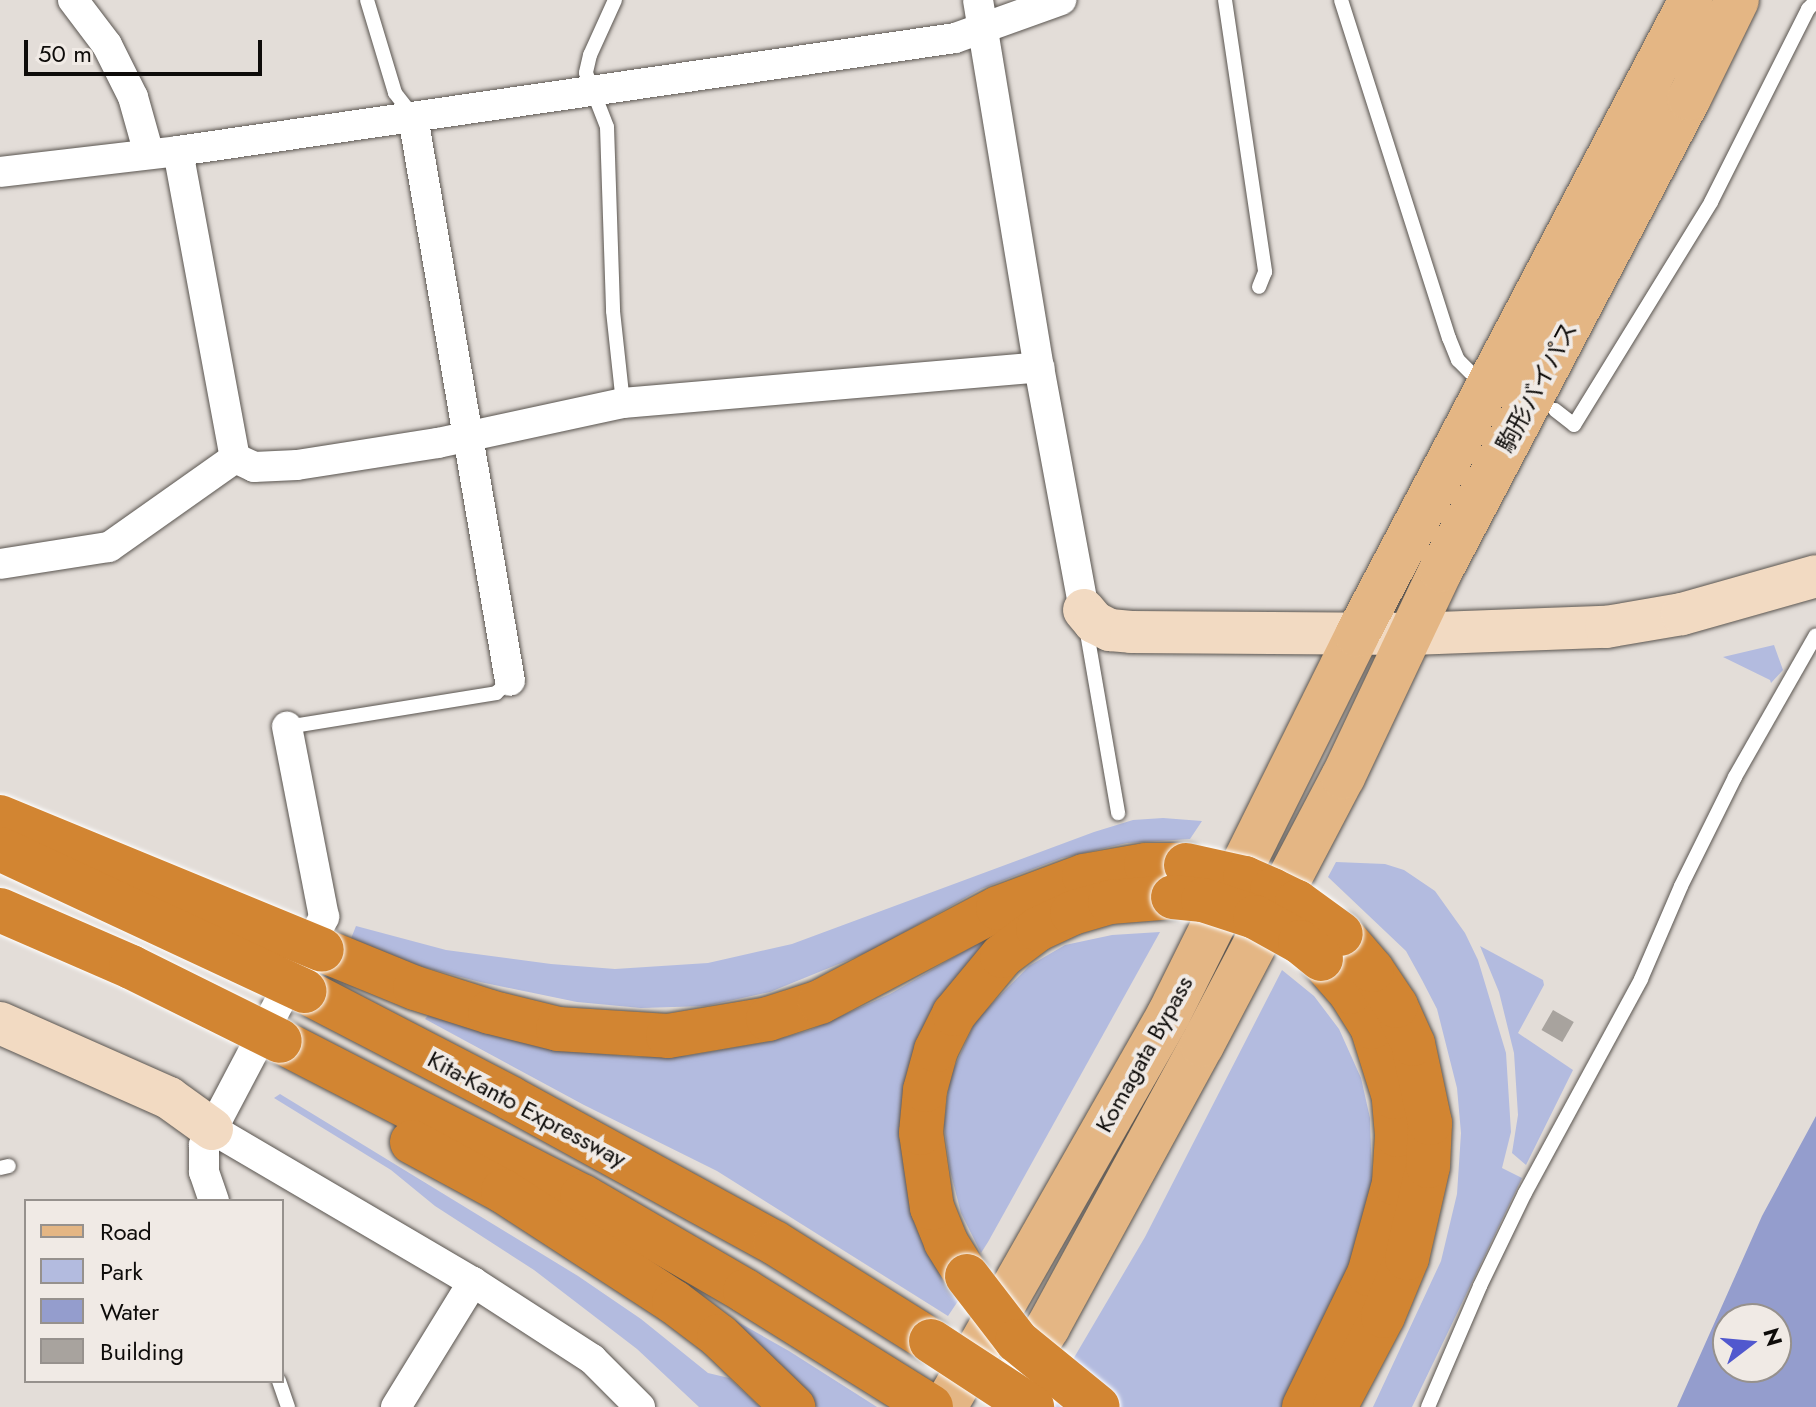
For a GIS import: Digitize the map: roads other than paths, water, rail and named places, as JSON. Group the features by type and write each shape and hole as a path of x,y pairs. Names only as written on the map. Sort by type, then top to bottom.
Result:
{"highway":[{"path":"0,817 415,988 558,1029 668,1036 768,1019 820,1002 998,908 1084,876 1146,865 1180,881 1203,900 1331,947 1372,970 1396,1006 1413,1044 1430,1123 1422,1202 1407,1258 1383,1316 1335,1407"},
{"name":"Kita-Kanto Expressway","path":"0,849 304,991 510,1098 775,1243 1032,1407"},
{"path":"1098,1407 1017,1341 967,1276 946,1242 932,1208 921,1133 925,1090 936,1050 954,1014 1002,956 1038,929 1072,913 1180,881"},
{"path":"0,910 131,967 503,1191 609,1258 719,1336 793,1407"},
{"path":"0,923 85,978 272,1052 582,1196 915,1397"},
{"path":"1304,1407 1369,1274 1394,1183 1397,1135 1394,1097 1372,1027 1350,992 1331,947"}],"main road":[{"path":"1619,135 1669,0"},
{"name":"駒形バイパス","path":"945,1407 1169,1014 1357,635 1691,0"},
{"name":"駒形バイパス","path":"998,1407 1048,1327 1202,1045 1343,777 1441,570 1689,98 1737,0"},
{"path":"1689,98 1759,0"}],"street":[{"path":"73,0 107,45 163,152 235,458"},
{"path":"0,172 413,117 955,38 980,15 1061,0"},
{"path":"980,15 1039,367 1084,610 1094,622 1110,630 1357,635 1606,627 1682,614 1816,576"},
{"path":"413,117 510,681"},
{"path":"235,458 254,467 297,465 468,435 623,403 1039,367"},
{"path":"0,564 109,547 235,458"},
{"path":"213,1199 203,1162 204,1145 324,917 287,727"},
{"path":"0,1023 169,1098 212,1129 473,1282 592,1359 640,1407"},
{"path":"396,1407 473,1282"}],"lane":[{"path":"367,0 395,93 413,117"},
{"path":"615,0 590,55 586,73 607,127 613,311 623,403"},
{"path":"1225,0 1265,272 1259,287"},
{"path":"1341,0 1449,338 1458,360 1471,373"},
{"path":"1555,410 1574,425 1711,202 1808,9 1816,1"},
{"path":"1084,610 1118,813"},
{"path":"1428,1407 1486,1273 1641,979 1681,886 1735,777 1816,635"},
{"path":"287,727 496,693 510,681"},
{"path":"280,1383 288,1407"}],"water":[{"path":"1816,1116 1816,1407 1677,1407 1712,1328 1712,1383 1792,1383 1792,1303 1723,1303 1762,1216"}]}
